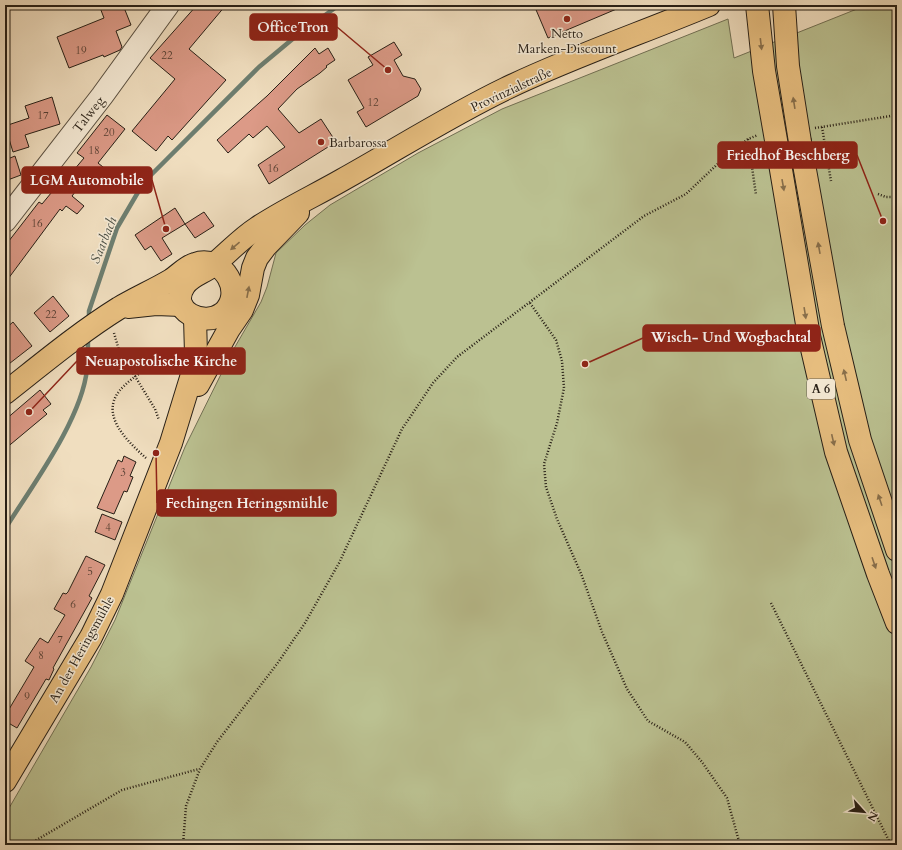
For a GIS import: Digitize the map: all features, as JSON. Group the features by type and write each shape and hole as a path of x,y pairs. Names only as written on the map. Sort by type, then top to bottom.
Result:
{"main road":[{"name":"Provinzialstraße","path":"222,271 256,229 505,89 681,10 709,5"},
{"name":"A 6","path":"757,5 771,140 809,336 836,452 878,574 897,623"},
{"name":"A 6","path":"784,5 788,66 804,135 833,326 860,440 897,550"},
{"name":"Provinzialstraße","path":"222,271 261,240 298,214 322,192"},
{"name":"An der Heringsmühle","path":"198,385 229,329 242,310 248,295 253,268 258,258 266,246 298,214"},
{"path":"5,393 63,347 136,307 156,304 197,313 223,313 230,303 233,289 222,271 203,262 191,265 115,318"},
{"path":"197,313 180,295 184,287 191,279 222,271"},
{"name":"An der Heringsmühle","path":"166,435 189,410 208,357 197,313"},
{"name":"An der Heringsmühle","path":"5,781 91,637 109,601 162,466 166,435 194,368 196,354 197,313"}],"street":[{"name":"Talweg","path":"5,221 102,96 168,5"}],"path":[{"path":"804,135 822,127 897,115"},
{"path":"822,127 831,181"},
{"path":"748,139 756,195"},
{"path":"183,845 186,806 200,769 217,742 277,664 324,592 388,462 402,429 418,403 433,383 457,357 644,216 686,194 725,157 748,139 771,140"},
{"path":"878,194 886,198 897,197"},
{"path":"530,302 556,340 562,361 564,388 557,423 544,464 546,487 557,519 582,576 602,632 628,690 648,721 685,742 702,762 727,798 740,845"},
{"path":"115,318 119,350 155,409 166,435"},
{"path":"160,360 124,385 114,398 113,408 115,421 124,438 146,458 162,466"},
{"path":"771,602 891,845"},
{"path":"28,845 122,790 200,769"}],"green space":[{"path":"867,5 897,5 897,845 5,845 5,815 91,667 115,620 185,447 232,352 261,302 267,287 276,253 305,225 330,205 418,153 502,109 728,19 734,58"}],"building":[{"path":"99,5 123,5 131,25 116,31 122,47 120,50 104,57 103,55 69,68 57,37 104,18"},
{"path":"197,5 226,5 189,49 226,80 172,140 168,136 156,151 132,131 175,79 150,58"},
{"name":"Netto Marken-Discount","path":"534,5 626,5 548,38"},
{"path":"394,42 402,55 394,60 403,76 415,79 421,89 418,96 366,127 357,112 364,108 348,80 373,65 368,57"},
{"path":"315,48 319,54 328,48 335,60 326,66 327,67 320,73 297,89 278,109 299,133 321,119 336,142 269,184 258,165 285,147 267,126 253,138 249,134 228,153 217,140 267,96"},
{"path":"52,97 60,124 25,135 29,147 13,152 5,126 29,118 25,106"},
{"path":"107,115 125,129 98,163 113,175 104,186 89,174 72,196 84,206 77,214 66,206 62,211 60,209 5,283 5,246 39,202 42,204 61,181 63,183 84,158 77,153"},
{"path":"15,156 21,175 5,181 5,160"},
{"path":"175,208 185,224 162,238 172,254 161,261 151,246 145,250 135,235"},
{"path":"204,212 214,226 195,238 185,224"},
{"path":"53,296 69,316 50,332 34,313"},
{"path":"13,322 32,346 5,367 5,329"},
{"path":"40,390 51,404 43,410 47,414 5,449 5,420"},
{"path":"124,456 136,462 130,476 133,477 127,492 124,491 114,514 97,508 118,460 122,462"},
{"path":"102,514 122,522 115,540 95,532"},
{"path":"86,556 105,565 89,596 92,598 53,668 54,669 49,680 46,679 17,728 5,721 5,716 34,667 25,661 40,638 48,643 65,615 54,609 63,593 66,594 68,592"}],"waterway":[{"name":"Saarbach","path":"89,321 89,311 117,228 144,182 259,67 295,37 339,5"},
{"name":"Saarbach","path":"5,529 54,452 76,409 87,369 88,338"}],"place":[{"name":"Netto Marken-Discount","path":"567,19"},
{"name":"OfficeTron","path":"388,70"},
{"name":"Barbarossa","path":"321,142"},
{"name":"Friedhof Beschberg","path":"883,221"},
{"name":"LGM Automobile","path":"166,229"},
{"name":"Wisch- Und Wogbachtal","path":"585,364"},
{"name":"Neuapostolische Kirche","path":"29,412"},
{"name":"Fechingen Heringsmühle","path":"156,453"}]}
